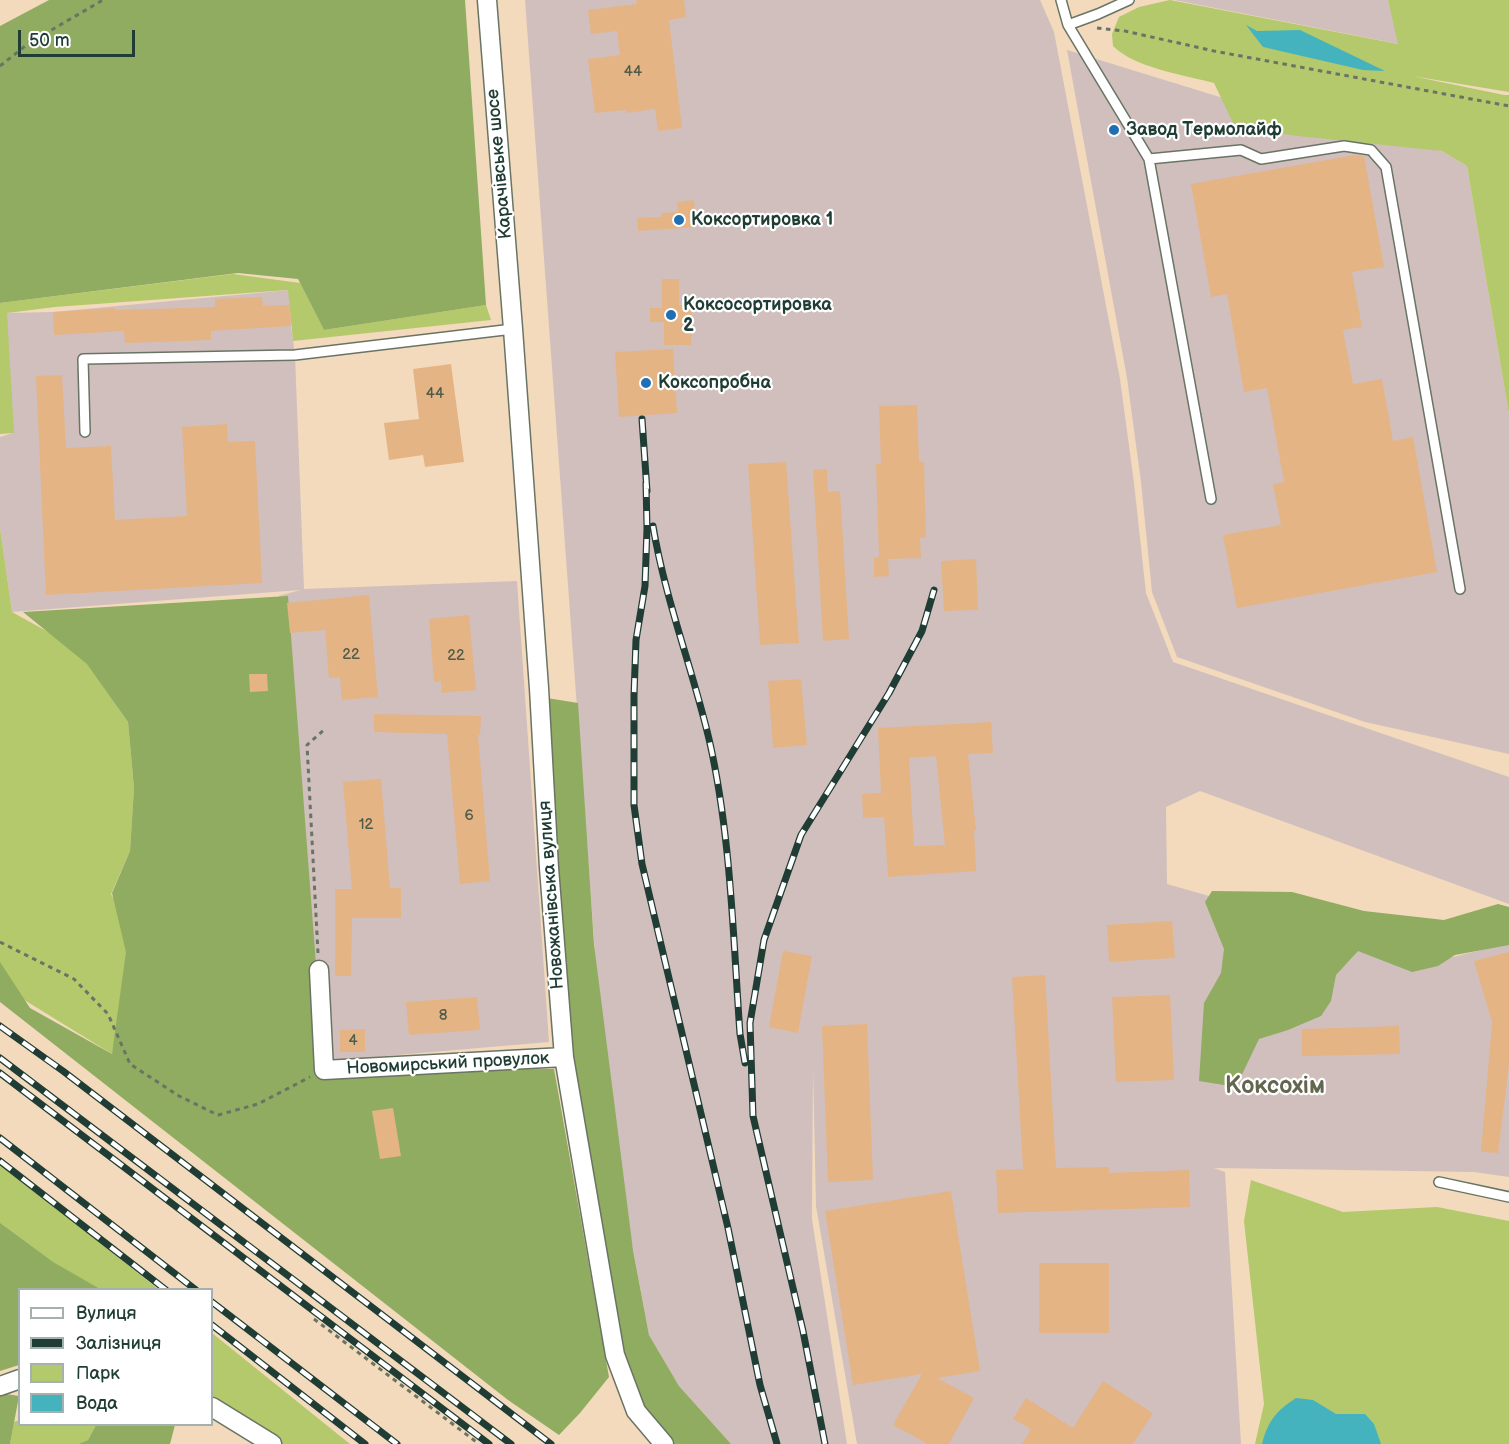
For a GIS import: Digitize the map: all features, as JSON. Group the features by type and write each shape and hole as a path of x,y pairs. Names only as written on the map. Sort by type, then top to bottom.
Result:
{"street":[{"name":"Карачівське шосе","path":"487,0 513,329"},
{"name":"Новожанівська вулиця","path":"513,329 564,1057 615,1354 636,1411 664,1444"},
{"name":"Новомирський провулок","path":"319,970 324,1070 564,1057"},
{"path":"0,1386 18,1380"},
{"path":"213,1408 272,1444"}],"lane":[{"path":"1061,0 1068,25 1149,159 1211,499"},
{"path":"1068,25 1129,0"},
{"path":"1149,159 1241,150 1262,159 1344,146 1371,150 1386,167 1460,589"},
{"path":"85,432 83,359 296,355 513,329"},
{"path":"1439,1182 1509,1197"}],"path":[{"path":"0,66 29,43 104,0"},
{"path":"1068,25 1125,31 1214,51 1509,106"},
{"path":"319,970 307,745 325,729"},
{"path":"0,942 74,979 108,1014 130,1064 178,1096 218,1114 258,1104 324,1070"},
{"path":"314,1319 479,1444"}],"shaded area":[{"path":"525,0 1040,0 1054,32 1120,379 1146,593 1173,662 1509,777 1509,904 1200,791 1166,807 1167,884 1437,961 1509,943 1509,1177 1474,1172 1214,1168 1225,1172 1241,1444 857,1444 816,1206 813,1068 812,1219 847,1444 731,1444 679,1386 649,1335 622,1190 595,953"},
{"path":"1174,0 1388,0 1399,44"},
{"path":"1067,50 1327,130 1442,151 1467,166 1509,414 1509,754 1365,722 1177,657 1152,592 1141,482 1127,378"},
{"path":"289,290 295,355 304,589 517,581 549,1042 304,1063 279,596 300,590 12,612 0,528 0,437 13,433 6,313 53,312"}],"green space":[{"path":"49,0 465,0 486,305 324,330 298,279 238,273 0,303 0,26"},
{"path":"1170,0 1398,44 1388,0 1509,0 1509,92 1412,76 1509,95 1509,414 1467,166 1442,151 1235,127 1214,83 1147,65 1122,54 1113,46 1112,34 1119,17 1139,7","holes":["1248,27 1257,31 1300,31 1382,70 1264,47"]},
{"path":"233,274 300,283 324,330 486,305 491,320 293,341 288,290 55,307 7,313 14,433 0,434 0,303"},
{"path":"0,528 12,612 50,633 88,664 128,722 134,788 130,851 111,894 136,940 112,1054 0,985"},
{"path":"288,596 324,1070 554,1069 609,1377 559,1435 508,1400 0,1002 0,962 30,1008 112,1054 126,952 112,893 130,851 134,788 128,722 87,664 23,612"},
{"path":"547,698 578,703 594,944 633,1250 649,1335 679,1386 731,1444 668,1444 623,1376 564,1057"},
{"path":"1212,891 1292,892 1364,911 1444,920 1498,904 1509,907 1509,945 1455,955 1438,966 1412,972 1358,951 1336,975 1331,1001 1321,1016 1259,1039 1236,1087 1199,1081 1204,1003 1221,973 1224,949 1205,902"},
{"path":"0,1163 157,1288 19,1288 0,1225"},
{"path":"1251,1180 1343,1212 1437,1207 1509,1221 1509,1444 1255,1444 1264,1404 1244,1221"},
{"path":"0,1223 53,1262 98,1288 18,1288 18,1365 0,1371"},
{"path":"213,1334 350,1444 265,1444 213,1401"},
{"path":"0,1393 18,1396 10,1444 0,1444"},
{"path":"18,1420 18,1426 95,1426 88,1440 78,1444 10,1444 14,1422"},
{"path":"95,1426 175,1426 170,1444 78,1444 88,1440"}],"water":[{"path":"1246,25 1257,31 1300,30 1385,71 1363,70 1263,47"},
{"path":"1296,1398 1313,1400 1336,1414 1365,1414 1374,1424 1381,1444 1262,1444 1274,1417"}],"building":[{"path":"636,0 684,0 686,17 669,20 682,128 658,131 655,109 627,113 626,110 595,113 588,59 620,55 617,31 591,34 588,10 637,4"},
{"path":"1355,155 1364,156 1384,267 1352,272 1362,327 1343,330 1353,384 1382,379 1393,441 1413,437 1437,572 1237,608 1223,535 1281,525 1273,484 1284,482 1267,388 1244,392 1227,294 1211,297 1191,184"},
{"name":"Коксортировка 1","path":"694,200 696,227 638,231 637,218 662,217 661,213 678,212 677,202"},
{"name":"Коксосортировка 2","path":"662,279 679,279 679,305 692,305 691,345 664,345 664,322 650,322 650,308 662,308"},
{"path":"262,297 263,306 290,305 291,326 211,331 211,340 125,343 124,331 54,335 53,312 115,308 115,310 215,307 215,299"},
{"name":"Коксопробна","path":"673,349 677,413 619,417 615,352"},
{"path":"451,364 464,462 425,467 423,455 389,460 384,423 419,419 413,369"},
{"path":"62,375 66,448 111,446 115,520 187,516 182,427 227,424 228,442 255,441 262,583 46,595 36,376"},
{"path":"917,405 919,462 924,462 926,537 920,538 921,558 888,559 889,576 874,577 874,558 879,557 876,464 881,464 879,406"},
{"path":"786,462 799,643 760,645 748,464"},
{"path":"827,469 828,492 840,491 849,639 823,641 813,470"},
{"path":"976,559 978,610 944,611 941,561"},
{"path":"369,595 378,697 342,700 340,677 329,678 325,630 290,633 287,603"},
{"path":"469,615 476,690 442,693 441,681 434,682 429,619"},
{"path":"249,674 267,674 268,691 250,692"},
{"path":"801,679 807,745 773,748 768,681"},
{"path":"374,714 481,716 480,735 478,735 490,881 460,884 447,734 374,732"},
{"path":"991,722 993,753 968,754 976,830 974,831 976,871 888,877 884,817 863,818 862,794 881,793 878,728","holes":["936,756 945,845 914,846 909,758"]},
{"path":"381,779 390,888 401,888 401,918 352,918 351,976 335,976 335,889 352,889 343,782"},
{"path":"1172,921 1175,958 1109,962 1107,925"},
{"path":"783,951 812,956 798,1033 769,1027"},
{"path":"1509,952 1509,1064 1498,1153 1481,1152 1492,1022 1474,961"},
{"path":"1045,975 1056,1168 1109,1167 1109,1173 1189,1170 1190,1207 998,1213 996,1170 1023,1169 1012,977"},
{"path":"1170,995 1174,1080 1116,1082 1112,997"},
{"path":"477,997 480,1030 409,1035 406,1002"},
{"path":"867,1024 873,1180 828,1182 822,1026"},
{"path":"1399,1026 1400,1054 1302,1056 1302,1029"},
{"path":"365,1029 365,1052 340,1052 340,1030"},
{"path":"393,1108 401,1156 380,1159 372,1111"},
{"path":"951,1191 980,1371 937,1378 974,1398 949,1444 928,1444 893,1425 922,1374 853,1385 825,1211"},
{"path":"1039,1263 1109,1263 1109,1333 1039,1333"},
{"path":"1103,1381 1153,1413 1133,1444 1022,1444 1031,1429 1013,1419 1026,1398 1073,1428"}],"railway":[{"path":"642,419 647,491"},
{"path":"646,483 645,586 636,640 634,695 634,805 642,864 728,1228 760,1385 777,1444"},
{"path":"653,526 664,580 702,712 716,775 727,849 740,1034 745,1063"},
{"path":"825,1444 803,1331 753,1116 750,1023 764,940 801,835 889,693 922,631 934,590"},
{"path":"0,1026 63,1071 551,1444"},
{"path":"0,1058 511,1444"},
{"path":"0,1073 489,1444"},
{"path":"0,1138 193,1288"},
{"path":"0,1161 163,1288"},
{"path":"213,1303 397,1444"},
{"path":"213,1326 365,1444"}],"place":[{"name":"Завод Термолайф","path":"1114,130"},
{"name":"Коксортировка 1","path":"679,220"},
{"name":"Коксосортировка 2","path":"671,315"},
{"name":"Коксопробна","path":"646,383"}],"district":[{"name":"Коксохім","path":"1275,1087"}]}
